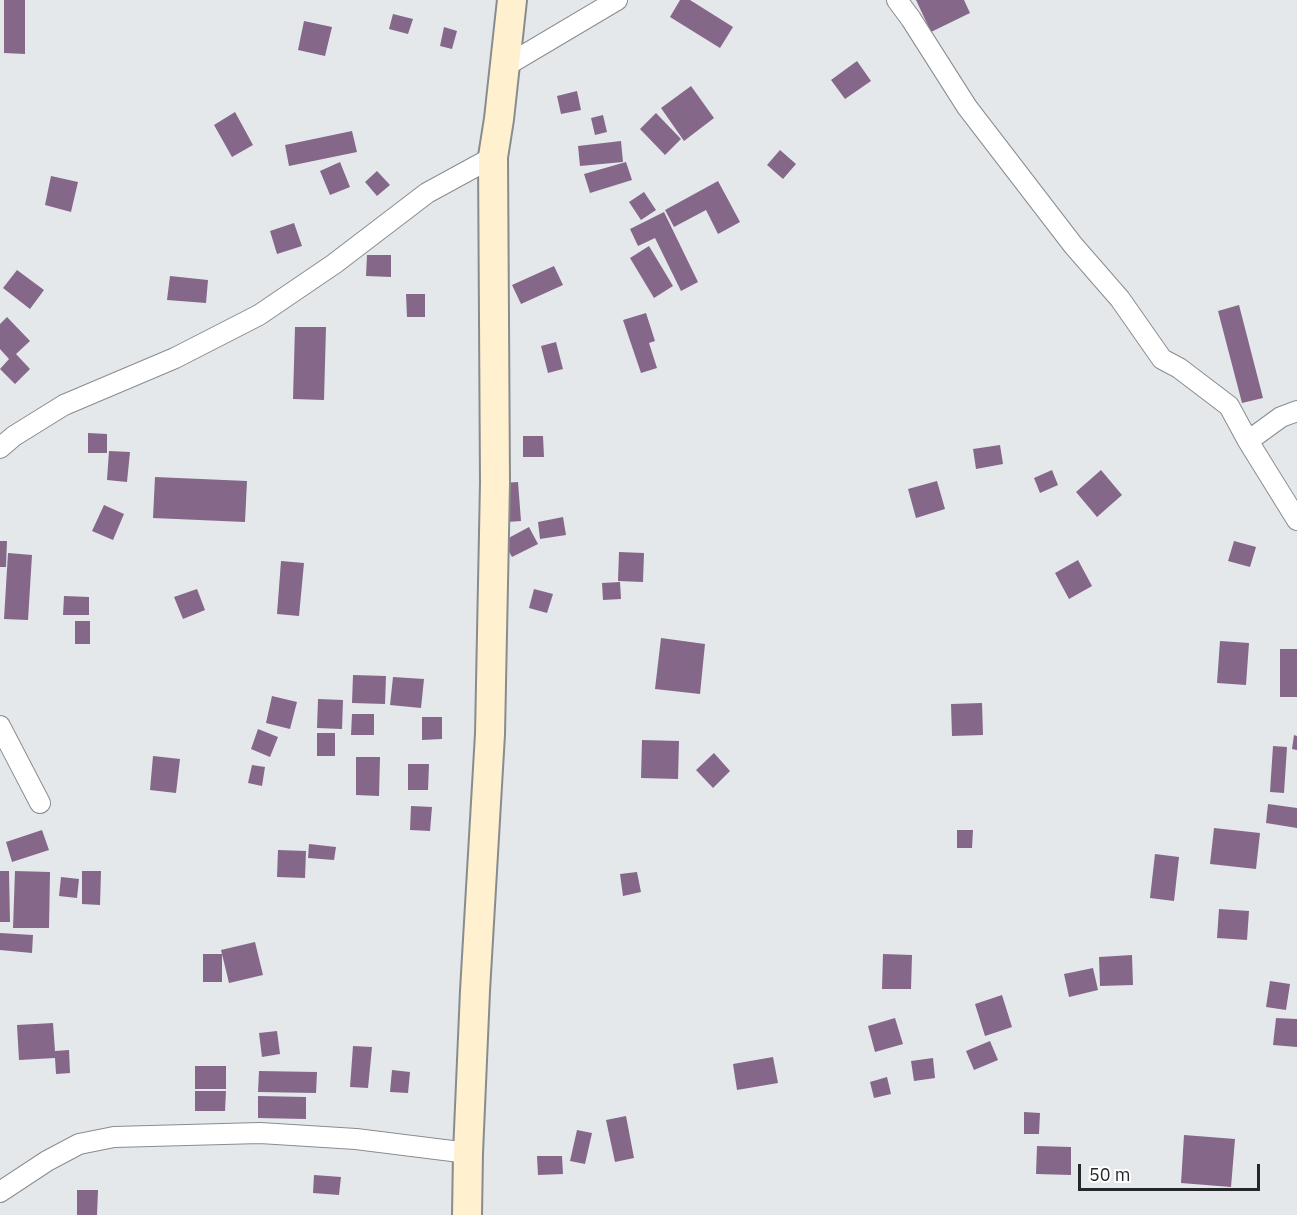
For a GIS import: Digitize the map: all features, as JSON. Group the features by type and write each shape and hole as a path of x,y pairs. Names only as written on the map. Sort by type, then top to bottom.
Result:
{"main road":[{"path":"467,1215 476,979 490,722 495,483 493,157 512,0"}],"street":[{"path":"504,67 617,0"},
{"path":"897,0 967,107 1073,245 1120,299 1162,359 1179,368 1229,406 1297,520"},
{"path":"0,448 14,435 64,405 175,358 259,315 334,264 427,193 493,157"},
{"path":"1248,441 1281,417 1297,411"},
{"path":"0,726 40,803"},
{"path":"0,1192 47,1161 79,1144 114,1137 260,1133 356,1139 468,1154"}],"building":[{"path":"4,0 25,0 25,54 4,53"},
{"path":"680,0 690,0 733,27 720,48 670,17"},
{"path":"916,0 964,0 970,13 931,32"},
{"path":"393,14 413,19 408,34 389,29"},
{"path":"304,21 332,27 325,56 298,50"},
{"path":"444,27 457,31 452,49 440,46"},
{"path":"857,61 871,81 845,99 831,80"},
{"path":"691,86 714,118 684,141 661,108"},
{"path":"577,91 581,110 561,114 557,96"},
{"path":"235,112 253,145 232,157 214,125"},
{"path":"656,113 681,139 665,155 640,129"},
{"path":"603,115 607,132 595,135 591,118"},
{"path":"352,131 357,152 289,166 285,145"},
{"path":"621,141 623,162 580,166 578,146"},
{"path":"780,150 796,164 783,179 767,165"},
{"path":"340,162 350,187 330,195 320,171"},
{"path":"626,162 632,180 590,193 584,174"},
{"path":"377,171 390,185 377,196 365,182"},
{"path":"51,176 78,182 71,212 45,205"},
{"path":"718,181 740,222 718,234 706,210 674,227 665,210"},
{"path":"644,192 656,210 641,220 629,202"},
{"path":"664,212 698,282 681,291 655,238 638,246 630,229"},
{"path":"294,223 302,246 277,254 270,231"},
{"path":"649,246 673,286 654,298 630,258"},
{"path":"367,255 391,255 391,277 366,276"},
{"path":"554,266 563,285 521,304 512,285"},
{"path":"17,270 44,290 30,309 3,288"},
{"path":"170,276 208,280 206,303 167,300"},
{"path":"406,294 425,294 425,317 407,317"},
{"path":"1239,305 1263,398 1242,403 1218,311"},
{"path":"646,313 655,341 649,343 657,368 641,373 623,320"},
{"path":"7,317 30,341 16,354 30,369 15,384 0,369 9,359 0,349 0,324"},
{"path":"295,327 326,327 324,400 293,399"},
{"path":"556,342 563,369 548,373 541,346"},
{"path":"88,433 107,434 107,453 88,453"},
{"path":"523,436 543,436 544,457 523,457"},
{"path":"1000,445 1003,464 976,469 973,449"},
{"path":"109,451 130,452 127,482 107,480"},
{"path":"1052,470 1058,485 1040,493 1034,478"},
{"path":"1101,470 1122,495 1097,517 1076,492"},
{"path":"155,477 247,481 245,522 153,518"},
{"path":"937,481 945,509 916,518 908,489"},
{"path":"518,482 521,521 507,522 504,483"},
{"path":"104,505 124,514 113,540 92,531"},
{"path":"563,517 566,535 540,539 538,522"},
{"path":"529,527 538,544 512,557 503,541"},
{"path":"0,541 7,541 6,567 0,567"},
{"path":"1234,541 1256,547 1250,567 1228,561"},
{"path":"619,552 644,553 643,582 618,581"},
{"path":"8,553 32,555 28,620 4,619"},
{"path":"1078,560 1092,586 1069,599 1055,573"},
{"path":"281,561 304,563 299,616 277,614"},
{"path":"620,582 621,599 603,600 602,583"},
{"path":"197,589 205,610 183,619 174,597"},
{"path":"534,589 553,594 547,613 529,608"},
{"path":"64,596 89,597 89,615 63,615"},
{"path":"75,621 90,621 90,644 75,644"},
{"path":"661,638 705,644 700,694 655,689"},
{"path":"1220,641 1249,643 1246,685 1217,683"},
{"path":"1280,649 1297,649 1297,697 1280,697"},
{"path":"353,675 386,676 385,704 352,703"},
{"path":"393,677 424,679 421,708 390,705"},
{"path":"272,696 297,702 290,729 266,723"},
{"path":"318,699 343,700 342,729 317,728"},
{"path":"982,703 983,735 952,736 951,704"},
{"path":"352,714 374,714 374,735 351,735"},
{"path":"422,717 442,717 442,739 422,740"},
{"path":"258,729 278,737 270,757 251,749"},
{"path":"317,733 335,733 335,756 317,756"},
{"path":"1294,735 1297,736 1297,750 1292,749"},
{"path":"642,740 679,741 678,779 641,778"},
{"path":"1273,746 1287,747 1284,793 1270,792"},
{"path":"714,753 730,771 713,788 696,770"},
{"path":"153,756 180,759 176,793 150,790"},
{"path":"356,757 380,757 379,796 356,795"},
{"path":"408,764 429,764 428,790 408,790"},
{"path":"252,765 265,767 262,786 248,783"},
{"path":"1268,804 1297,808 1297,828 1266,823"},
{"path":"411,806 432,807 430,831 410,830"},
{"path":"1214,828 1260,833 1256,869 1210,864"},
{"path":"42,830 49,850 12,862 6,842"},
{"path":"957,830 973,830 972,848 957,848"},
{"path":"309,844 336,847 334,860 308,858"},
{"path":"278,850 306,851 305,878 277,877"},
{"path":"1155,854 1179,857 1174,901 1150,898"},
{"path":"0,871 9,871 10,922 0,922"},
{"path":"15,871 50,872 49,928 13,928"},
{"path":"82,871 101,871 100,905 82,904"},
{"path":"637,872 641,892 623,896 620,874"},
{"path":"61,877 79,879 77,898 59,896"},
{"path":"1219,909 1249,911 1247,940 1217,938"},
{"path":"0,933 33,935 32,953 0,950"},
{"path":"255,942 263,975 229,983 221,950"},
{"path":"203,954 222,954 222,982 203,982"},
{"path":"883,954 912,955 911,989 882,989"},
{"path":"1132,955 1133,985 1100,986 1099,957"},
{"path":"1093,968 1098,990 1069,997 1064,974"},
{"path":"1270,981 1290,984 1286,1010 1266,1007"},
{"path":"1002,995 1012,1027 985,1036 975,1004"},
{"path":"895,1018 903,1044 875,1052 868,1026"},
{"path":"1276,1018 1297,1019 1297,1047 1273,1045"},
{"path":"53,1023 55,1051 69,1050 70,1073 56,1074 55,1058 19,1060 17,1025"},
{"path":"277,1031 280,1054 262,1057 259,1033"},
{"path":"990,1041 998,1060 974,1070 966,1051"},
{"path":"353,1046 372,1047 368,1088 350,1087"},
{"path":"773,1057 778,1083 737,1090 733,1064"},
{"path":"933,1058 935,1078 914,1081 911,1061"},
{"path":"195,1066 226,1066 226,1089 195,1089"},
{"path":"392,1070 410,1072 408,1093 390,1092"},
{"path":"259,1071 317,1072 316,1093 258,1092"},
{"path":"887,1077 891,1094 874,1098 870,1082"},
{"path":"195,1091 226,1091 225,1111 195,1111"},
{"path":"258,1096 306,1097 306,1119 258,1118"},
{"path":"1024,1112 1040,1113 1039,1134 1024,1134"},
{"path":"626,1116 634,1158 615,1162 606,1120"},
{"path":"577,1130 592,1133 585,1164 570,1161"},
{"path":"1184,1135 1235,1139 1231,1187 1181,1183"},
{"path":"1037,1146 1071,1147 1071,1175 1036,1174"},
{"path":"537,1156 562,1156 563,1174 538,1175"},
{"path":"314,1175 341,1177 339,1195 313,1193"},
{"path":"77,1190 98,1190 97,1215 77,1215"}]}
